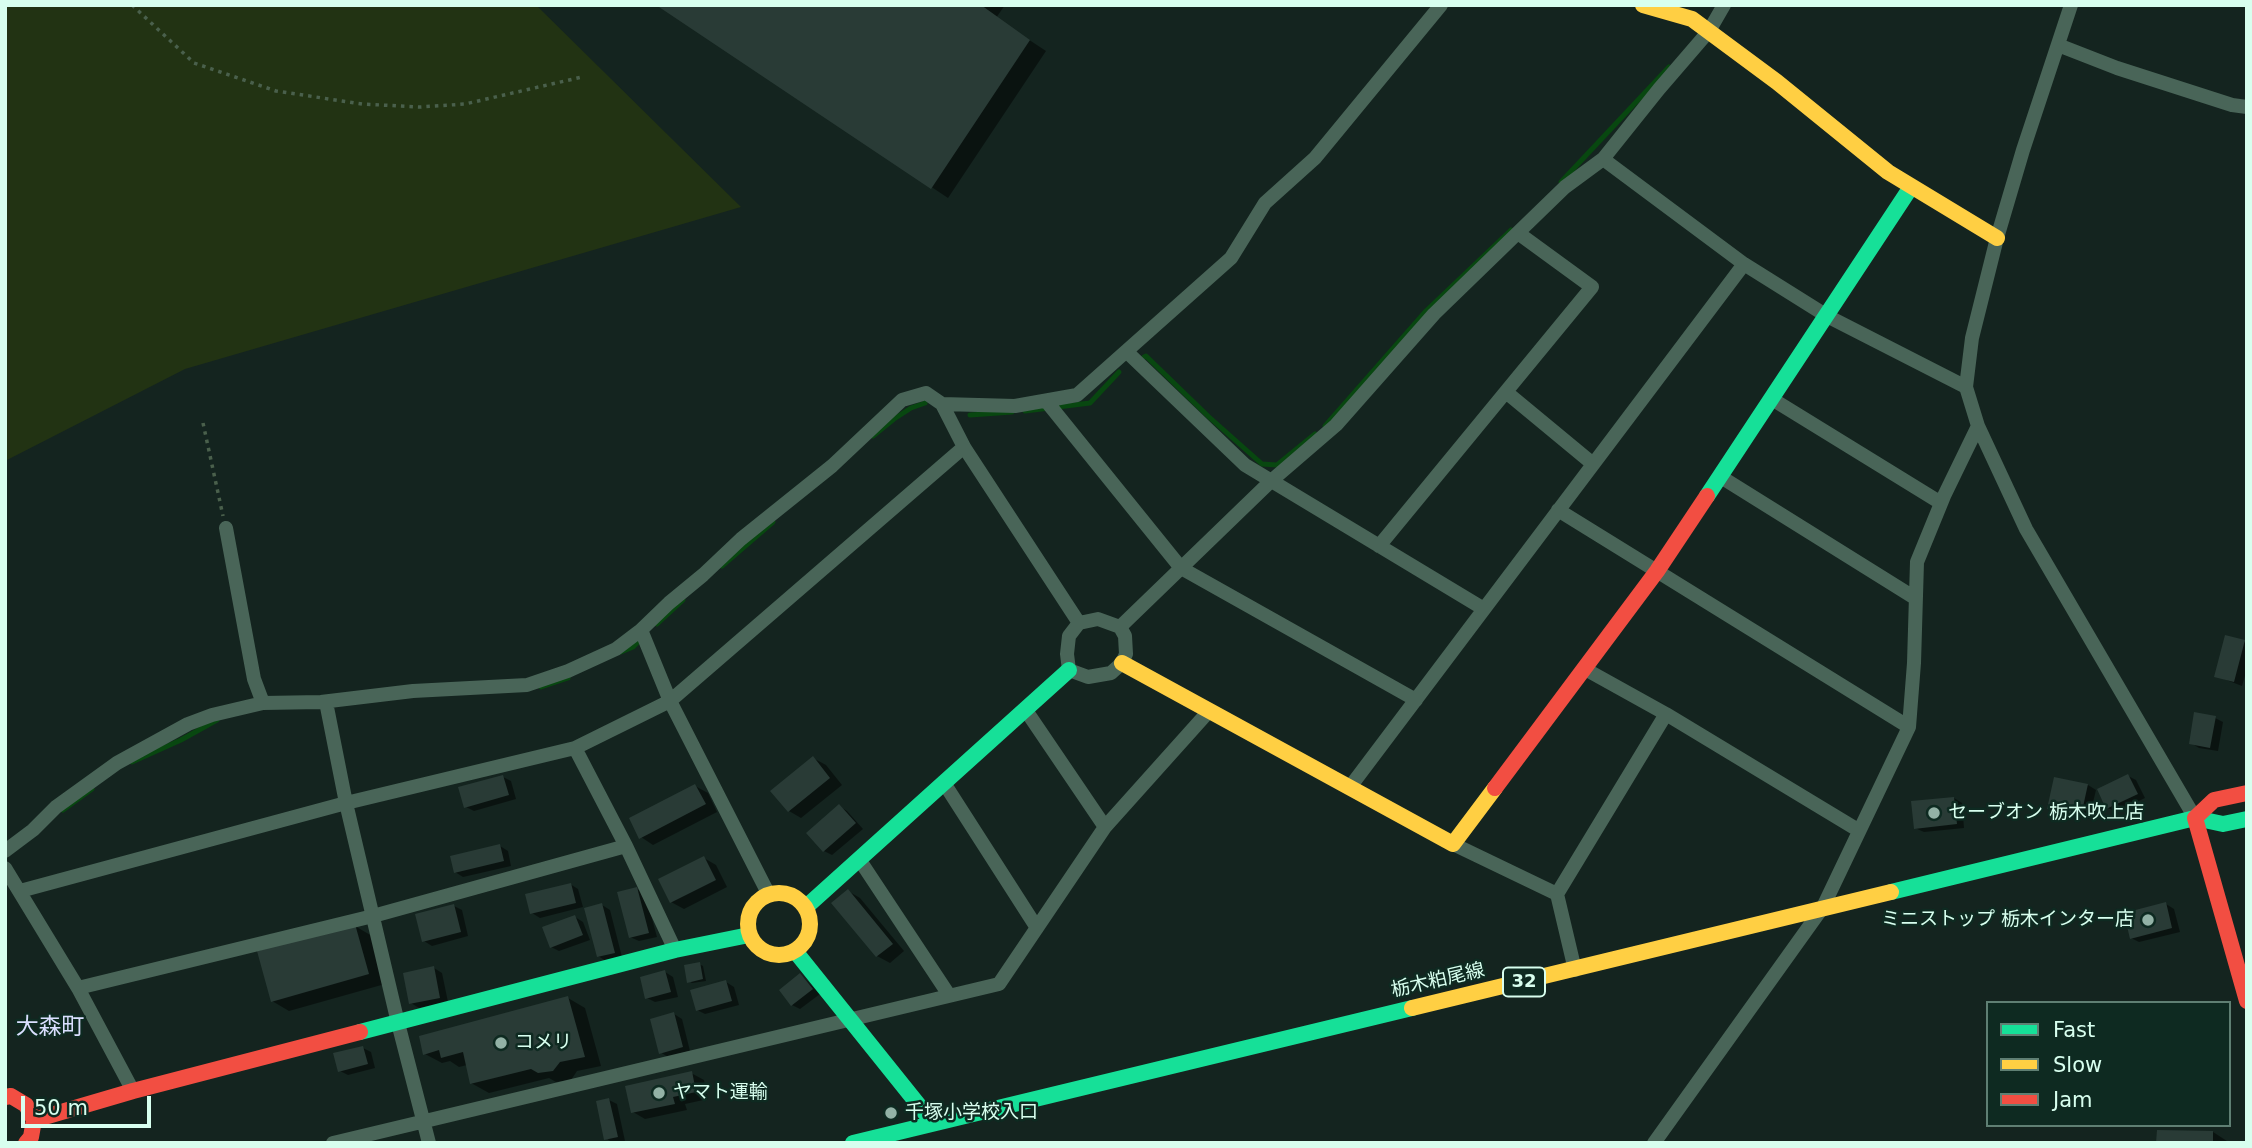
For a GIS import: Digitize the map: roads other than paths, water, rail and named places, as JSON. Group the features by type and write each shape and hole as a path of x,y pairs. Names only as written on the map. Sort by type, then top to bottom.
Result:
{"street":[{"path":"942,404 1015,406 1077,395 1231,258 1265,203 1315,158 1441,5"},
{"path":"1643,5 1692,19 1777,82 1888,172 1997,238"},
{"path":"1120,627 1271,481 1336,425 1434,314 1565,187 1603,159 1709,31 1724,5"},
{"path":"2071,5 1997,238 1972,338 1966,387 1978,426 2026,529 2195,818 2247,1001"},
{"path":"2057,45 2130,72 2247,107"},
{"path":"1603,159 1744,264 1827,316 1966,387"},
{"path":"1453,844 1657,571 1911,187"},
{"path":"1379,546 1592,287 1518,233"},
{"path":"1350,787 1744,264"},
{"path":"1127,352 1245,465 1484,609"},
{"path":"1506,392 1593,464"},
{"path":"5,850 33,830 56,807 117,763 188,724 212,715 263,704 326,702 413,691 527,685 568,671 617,649 741,539 832,466 902,400 926,393 942,404 964,447 1079,623"},
{"path":"1772,399 1941,503"},
{"path":"1047,402 1181,568 1416,700"},
{"path":"1654,1143 1823,908 1909,727 1917,562 1941,503 1978,426"},
{"path":"20,891 346,803 575,748 670,701 964,447"},
{"path":"1721,477 1915,598"},
{"path":"1558,510 1909,727"},
{"path":"226,528 254,679 263,704"},
{"path":"1097,620 1120,627 1125,636 1126,653 1122,663 1111,673 1088,677 1069,670 1069,636 1079,623 1097,620"},
{"path":"641,630 670,701 768,893"},
{"path":"1122,663 1453,844 1557,894"},
{"path":"1585,669 1666,714 1858,830"},
{"path":"806,907 1069,670"},
{"path":"326,702 346,803 429,1143"},
{"path":"1025,709 1105,827"},
{"path":"333,1143 999,984 1105,827 1209,711"},
{"path":"1575,970 1557,894 1666,714"},
{"path":"575,748 626,846 675,950"},
{"path":"944,783 1037,928"},
{"name":"栃木粕尾線","path":"2195,818 2214,800 2247,793"},
{"name":"栃木粕尾線","path":"853,1143 2195,818 2223,824 2247,818"},
{"path":"78,988 373,916 626,846"},
{"path":"859,859 949,995"},
{"path":"5,868 78,988 132,1091"},
{"path":"768,893 789,894 806,907 811,923 807,939 795,951 777,956 760,950 749,935 747,918 754,903 768,893"},
{"path":"34,1120 132,1091 675,950 749,935"},
{"path":"795,951 933,1123"},
{"path":"5,1097 11,1096 26,1105 34,1120 31,1137 26,1143"}],"waterway":[{"path":"1561,182 1669,67"},
{"path":"1325,426 1426,311 1511,230"},
{"path":"1144,357 1262,464 1277,465 1315,434"},
{"path":"1025,411 1090,403 1119,372"},
{"path":"873,436 911,408 925,403"},
{"path":"970,415 1012,412"},
{"path":"722,566 773,522"},
{"path":"657,624 683,600"},
{"path":"621,652 633,647 642,638"},
{"path":"541,687 568,678"},
{"path":"132,762 217,720"},
{"path":"63,810 92,789"}],"place":[{"name":"セーブオン 栃木吹上店","path":"1934,813"},
{"name":"ミニストップ 栃木インター店","path":"2148,920"},
{"name":"コメリ","path":"501,1043"},
{"name":"ヤマト運輸","path":"659,1093"},
{"name":"千塚小学校入口","path":"891,1113"}],"district":[{"name":"大森町","path":"50,1028"}]}
